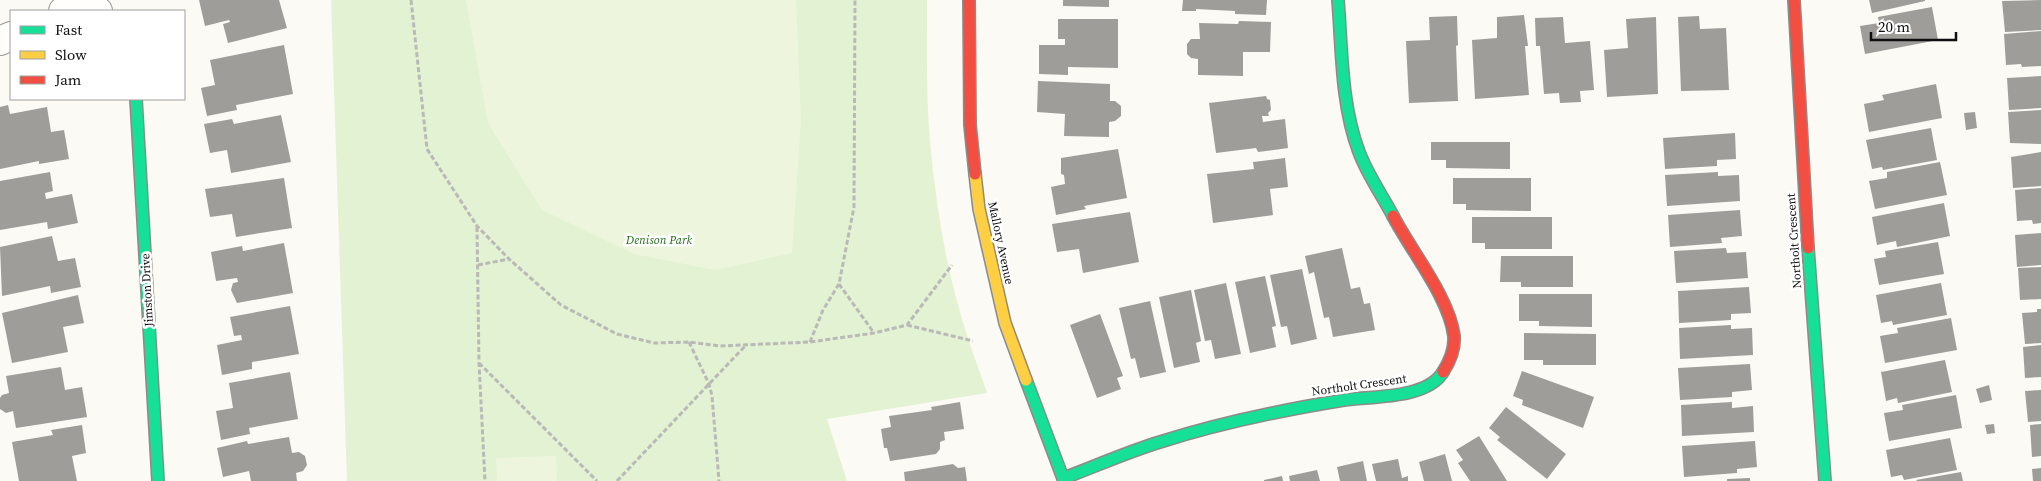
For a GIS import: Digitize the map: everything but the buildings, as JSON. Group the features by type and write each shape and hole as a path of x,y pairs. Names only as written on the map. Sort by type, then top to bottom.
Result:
{"street":[{"name":"Mallory Avenue","path":"969,0 970,125 979,209 1005,323 1064,480"},
{"name":"Northolt Crescent","path":"1064,480 1158,442 1239,419 1345,400 1418,391 1439,379 1451,359 1454,338 1448,315 1435,287 1400,230 1359,153 1350,127 1338,0"},
{"name":"Northolt Crescent","path":"1794,0 1805,206 1825,481"},
{"path":"66,10 92,8 96,10"},
{"name":"Jimston Drive","path":"136,100 158,481"}],"path":[{"path":"411,0 427,149 477,226 509,259 561,305 617,334 654,343 688,342 720,346 810,342 874,333 907,324 973,341"},
{"path":"810,342 823,310 839,284 854,207 855,0"},
{"path":"477,226 479,363 485,481"},
{"path":"478,265 509,259"},
{"path":"907,324 952,265"},
{"path":"839,284 874,333"},
{"path":"688,342 709,384 712,396 719,481"},
{"path":"618,481 747,344"},
{"path":"479,363 597,481"}],"green space":[{"name":"Denison Park","path":"331,0 927,0 928,114 933,175 940,221 960,313 987,393 827,419 847,481 347,481"},
{"path":"466,0 796,0 801,120 792,253 715,270 634,254 542,210 488,123"},
{"path":"556,456 557,481 497,481 496,458"}],"traffic: fast":[{"path":"1338,0 1343,77 1353,134 1366,168 1393,216"},
{"path":"136,100 158,481"},
{"path":"1808,248 1825,481"},
{"path":"1064,478 1148,446 1228,423 1344,400 1383,397 1412,392 1435,381 1443,372"},
{"path":"1026,380 1064,481"}],"traffic: slow":[{"path":"975,174 979,209 1005,323 1026,380"}],"traffic: jam":[{"path":"969,0 970,125 975,174"},
{"path":"1794,0 1808,248"},
{"path":"1393,216 1437,290 1451,321 1454,346 1443,372"}]}
